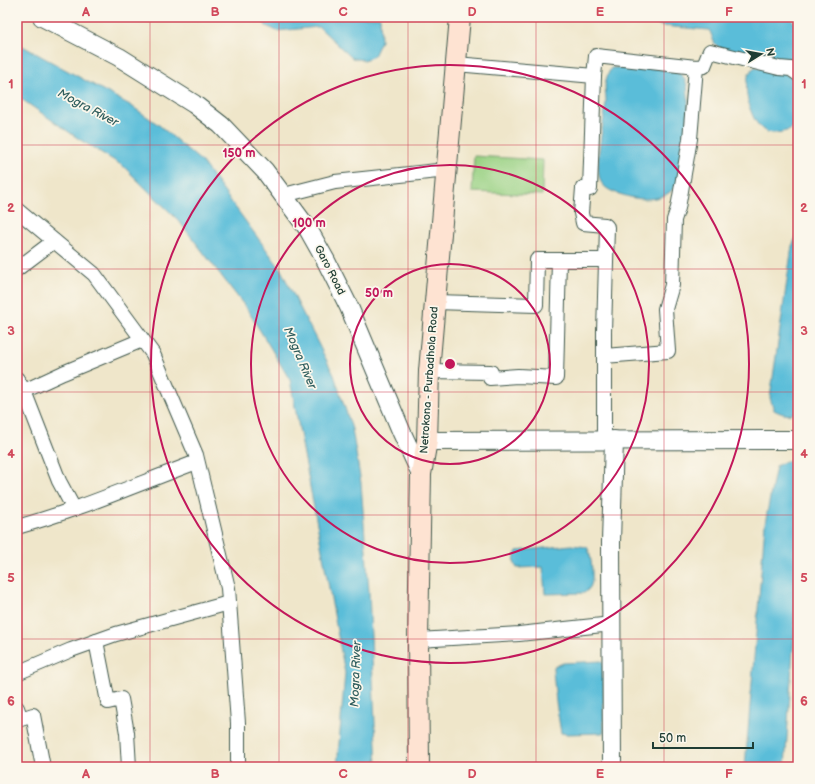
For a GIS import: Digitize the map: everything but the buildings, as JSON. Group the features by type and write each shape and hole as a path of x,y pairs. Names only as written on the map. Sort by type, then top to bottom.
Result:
{"main road":[{"name":"Netrokona - Purbadhola Road","path":"419,767 418,640 421,474 427,441 429,371 460,17"}],"street":[{"name":"Garo Road","path":"42,17 119,57 194,104 221,125 265,171 308,229 326,261 349,307 399,427 421,474"},
{"path":"612,767 611,542 609,440 604,356 605,260 607,227 605,225 583,223 581,213 583,188 590,189 596,56 696,67 704,66 710,51 779,68 791,69 798,74"},
{"path":"456,64 594,76"},
{"path":"604,356 668,351 665,309 672,285 674,220 678,208 690,139 696,67"},
{"path":"284,195 335,182 447,170"},
{"path":"17,210 94,274 152,354 196,455 228,588 238,723 238,767"},
{"path":"17,269 54,241"},
{"path":"435,302 536,305 536,260 605,260"},
{"path":"429,371 491,372 490,378 518,376 556,378 559,260"},
{"path":"74,509 59,481 20,385 64,373 142,340"},
{"path":"427,441 798,440"},
{"path":"17,527 74,509 197,462"},
{"path":"17,673 71,650 116,634 229,603"},
{"path":"418,640 519,634 612,624"},
{"path":"96,641 108,702 121,699 127,733 129,767"},
{"path":"17,708 21,719 33,715 44,767"}],"green space":[{"path":"474,156 543,160 542,195 472,192"}],"water":[{"path":"260,17 380,17 381,41 374,56 364,60 352,58 319,27 277,31 266,26"},
{"path":"626,17 789,17 798,26 798,65 754,58 729,52 715,44 709,30 662,26"},
{"name":"Mogra River","path":"17,43 130,105 159,125 202,162 280,268 334,375 352,429 361,483 369,592 377,767 337,767 345,673 290,380 247,309 179,221 123,166 79,139 17,96"},
{"path":"755,67 778,70 798,81 798,118 790,130 771,133 765,131 754,119 750,109 746,89 750,72"},
{"path":"611,68 655,68 679,73 685,80 688,91 687,122 678,181 670,192 657,198 650,199 630,197 610,190 601,182 598,165 606,101 605,85 607,77"},
{"path":"798,230 798,412 786,414 774,410 770,398 792,246"},
{"path":"786,461 798,465 798,575 794,615 785,767 745,767 765,524 776,466"},
{"path":"571,545 587,547 590,554 592,582 590,587 584,593 545,594 543,567 517,568 514,562 517,551"},
{"path":"602,661 604,733 561,733 556,702 553,671 554,667 563,663"}]}
